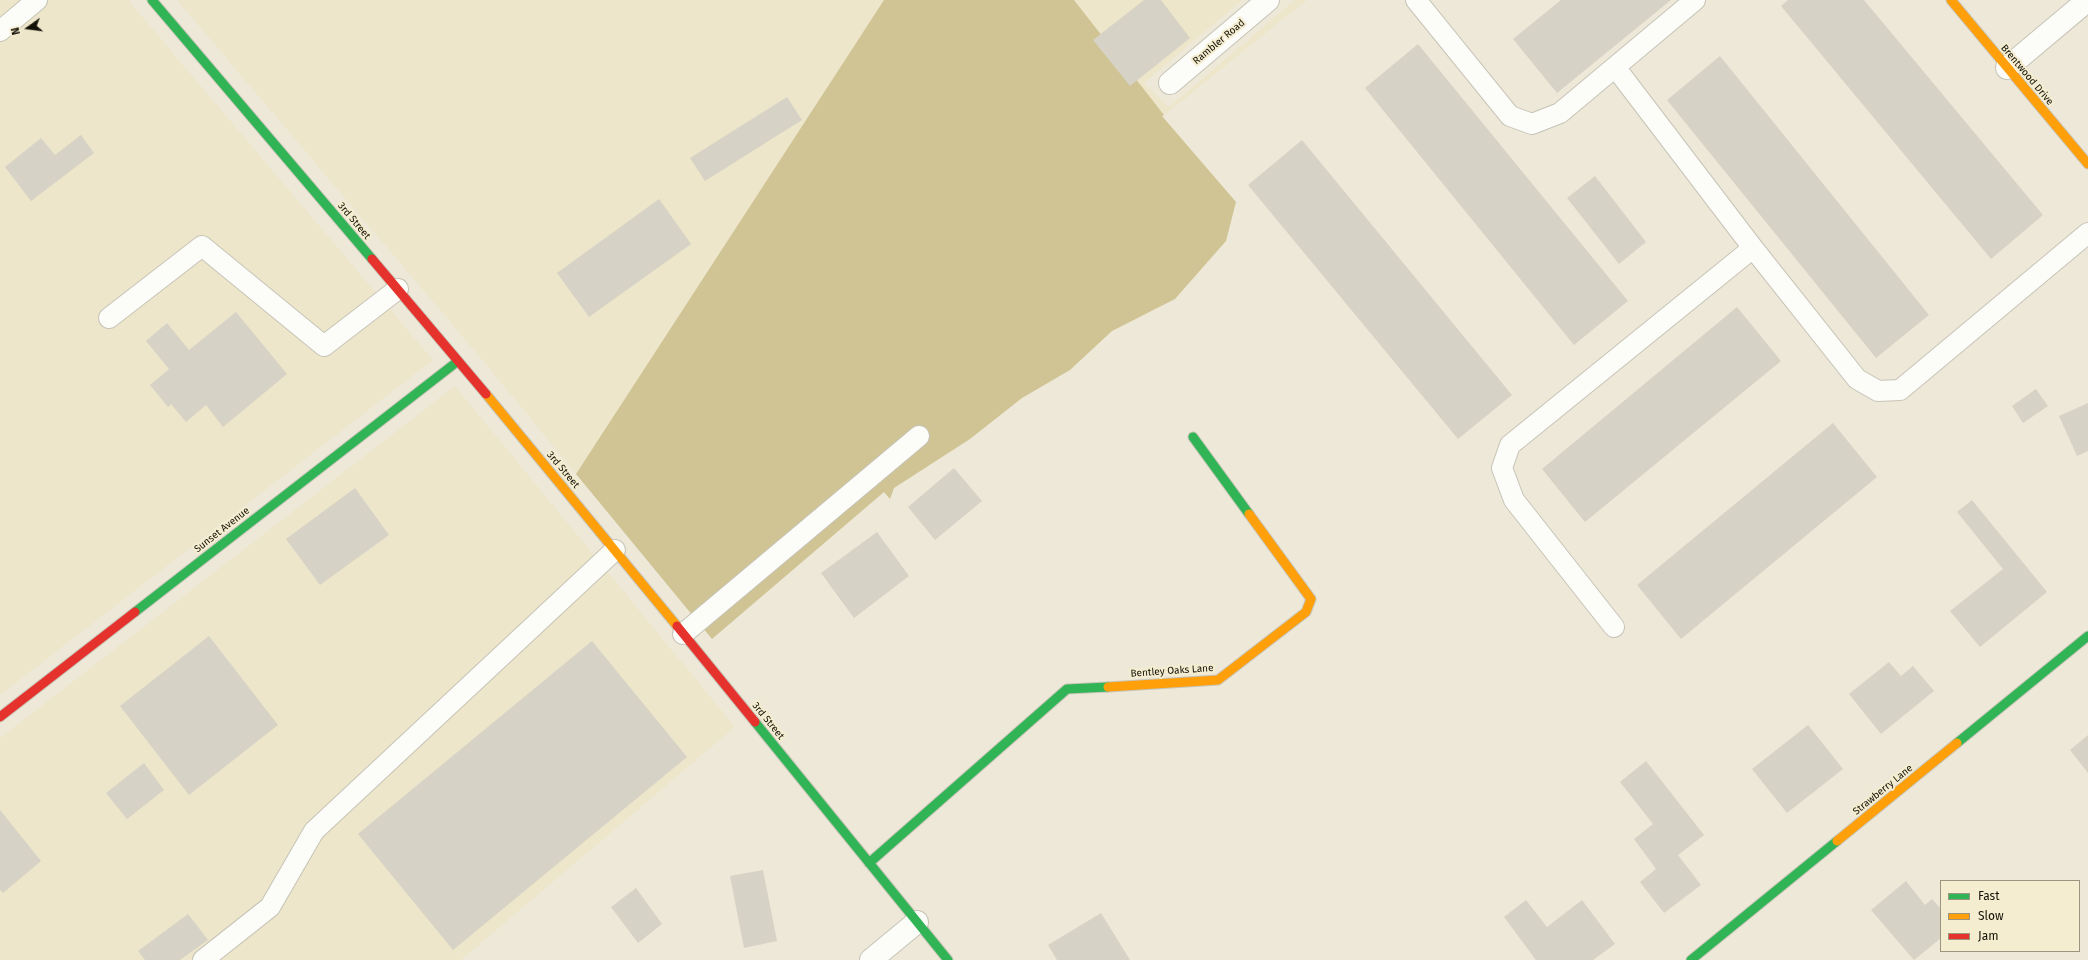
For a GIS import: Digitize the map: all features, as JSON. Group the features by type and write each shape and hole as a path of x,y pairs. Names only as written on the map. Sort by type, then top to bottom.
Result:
{"street":[{"name":"3rd Street","path":"152,0 398,290 615,550 948,960"},
{"name":"Rambler Road","path":"1170,83 1268,0"},
{"name":"Brentwood Drive","path":"1951,0 2088,164"},
{"path":"2007,68 2088,0"},
{"name":"Sunset Avenue","path":"0,717 458,362"},
{"name":"Bentley Oaks Lane","path":"869,863 1067,689 1218,680 1306,612 1311,599 1194,437"},
{"name":"Strawberry Lane","path":"1691,960 2088,636"},
{"path":"871,960 917,922"}],"lane":[{"path":"0,31 37,0"},
{"path":"1416,0 1510,116 1532,124 1560,113 1695,0"},
{"path":"1614,67 1753,248 1857,379 1878,391 1900,390 2088,233"},
{"path":"109,318 202,246 324,346 398,290"},
{"path":"1614,627 1514,500 1502,468 1510,445 1753,248"},
{"path":"683,634 919,436"},
{"path":"203,960 270,907 314,831 615,550"}],"shaded area":[{"path":"0,0 128,0 433,360 0,695"},
{"path":"177,0 884,0 576,474 485,363"},
{"path":"884,0 1074,0 1164,115 1162,116 1236,202 1226,241 1175,299 1112,331 1070,370 1022,398 970,439 894,488 890,499 884,492 712,639 576,474"},
{"path":"1074,0 1242,0 1144,83 1169,107 1295,0 1307,0 1164,115"},
{"path":"455,386 735,727 461,960 0,960 0,738"}],"building":[{"path":"1144,0 1161,0 1190,38 1130,86 1093,40"},
{"path":"1561,0 1671,0 1557,93 1513,39"},
{"path":"1788,0 1864,0 2043,215 1991,259 1781,6"},
{"path":"1418,44 1628,301 1574,345 1365,88"},
{"path":"1720,56 1929,315 1876,358 1667,100"},
{"path":"787,97 802,120 705,181 690,158"},
{"path":"81,135 94,153 31,201 5,167 41,138 55,155"},
{"path":"1302,140 1512,395 1458,439 1248,185"},
{"path":"1595,176 1646,242 1619,264 1567,198"},
{"path":"659,199 691,244 589,317 557,273"},
{"path":"1737,307 1781,361 1585,522 1542,469"},
{"path":"236,312 287,374 223,427 206,405 186,422 171,404 168,407 150,385 169,369 146,341 167,323 189,350"},
{"path":"2036,389 2048,406 2023,423 2012,406"},
{"path":"2088,403 2088,451 2077,456 2059,416"},
{"path":"1833,423 1877,477 1681,639 1637,585"},
{"path":"954,468 982,501 935,540 908,507"},
{"path":"355,488 389,535 320,585 286,539"},
{"path":"1972,500 2047,592 1980,647 1950,611 2003,569 1957,512"},
{"path":"877,532 909,576 854,618 821,573"},
{"path":"209,636 278,725 189,795 120,706"},
{"path":"592,641 687,757 453,950 358,834"},
{"path":"1889,662 1901,676 1913,666 1934,691 1881,734 1849,694"},
{"path":"1808,725 1843,769 1787,813 1752,769"},
{"path":"2088,735 2088,773 2070,750"},
{"path":"1646,761 1704,835 1678,855 1701,885 1664,913 1640,882 1656,869 1634,839 1653,824 1620,782"},
{"path":"144,763 164,790 127,819 106,793"},
{"path":"0,810 41,861 3,893 0,890"},
{"path":"763,870 777,941 744,948 730,876"},
{"path":"1906,881 1925,905 1932,899 1940,908 1940,939 1914,960 1871,910"},
{"path":"636,888 662,924 638,943 611,907"},
{"path":"1526,900 1547,927 1582,900 1615,944 1593,960 1536,960 1504,917"},
{"path":"1101,913 1130,960 1057,960 1048,945"},
{"path":"188,914 208,940 180,960 145,960 138,951"}],"traffic: fast":[{"path":"152,0 372,259"},
{"path":"135,612 458,361"},
{"path":"1193,437 1249,514"},
{"path":"1957,743 2088,636"},
{"path":"869,863 1067,689 1108,687"},
{"path":"755,722 948,960"},
{"path":"1691,960 1837,841"}],"traffic: slow":[{"path":"1951,0 2088,164"},
{"path":"486,394 677,626"},
{"path":"1108,687 1218,680 1306,612 1311,599 1249,514"},
{"path":"1837,841 1957,743"}],"traffic: jam":[{"path":"372,259 486,394"},
{"path":"0,717 135,612"},
{"path":"677,626 755,722"}]}
